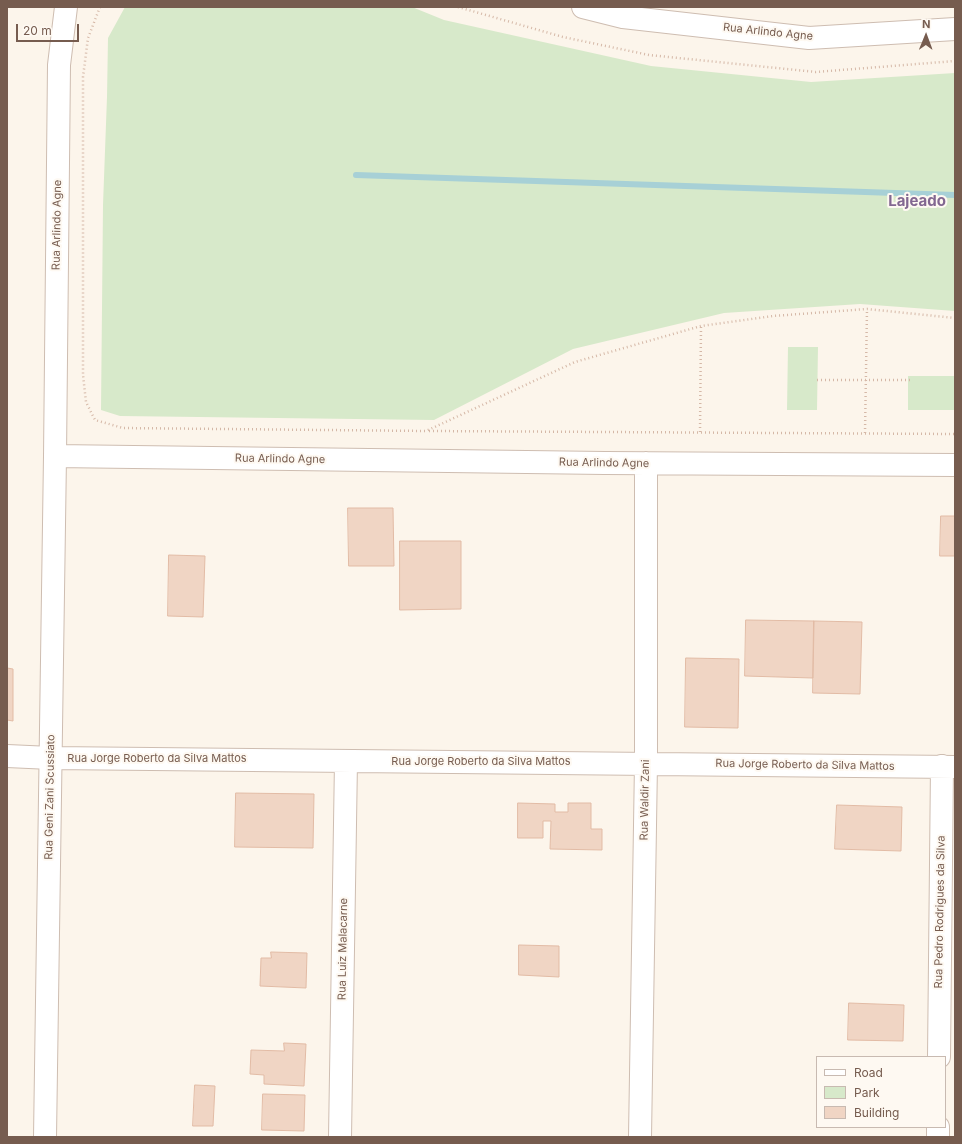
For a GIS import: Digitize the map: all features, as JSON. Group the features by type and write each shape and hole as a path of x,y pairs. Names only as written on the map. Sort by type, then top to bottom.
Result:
{"street":[{"name":"Rua Arlindo Agne","path":"66,7 59,65 55,456 955,465"},
{"name":"Rua Arlindo Agne","path":"583,7 809,38 955,29"},
{"name":"Rua Geni Zani Scussiato","path":"45,1137 55,456"},
{"name":"Rua Waldir Zani","path":"640,1137 646,763 646,463"},
{"name":"Rua Jorge Roberto da Silva Mattos","path":"7,756 51,758 948,767"},
{"name":"Rua Luiz Malacarne","path":"340,1137 346,761"},
{"name":"Rua Pedro Rodrigues da Silva","path":"939,1056 948,767"}],"path":[{"path":"100,7 88,38 82,77 83,375 86,402 95,420 123,428 955,434"},
{"path":"458,7 563,37 649,55 816,72 955,60"},
{"path":"426,431 575,362 701,326 773,316 867,309 955,318"},
{"path":"866,433 867,309"},
{"path":"700,432 701,326"},
{"path":"817,380 911,380"}],"green space":[{"path":"125,7 412,7 444,20 651,66 811,82 955,73 955,311 860,304 724,313 573,349 434,420 120,416 101,410 103,205 108,38"},
{"path":"788,347 818,347 817,410 787,410"},
{"path":"908,376 955,376 955,410 908,410"}],"building":[{"path":"348,508 393,508 394,566 349,566"},
{"path":"941,516 955,516 955,556 940,556"},
{"path":"400,541 461,541 461,609 400,610"},
{"path":"169,555 205,556 203,617 168,616"},
{"path":"746,620 814,621 813,678 745,676"},
{"path":"814,621 862,622 860,694 813,693"},
{"path":"686,658 739,659 738,728 685,727"},
{"path":"7,668 13,669 13,721 7,720"},
{"path":"236,793 314,794 313,848 235,847"},
{"path":"518,803 555,804 555,812 568,812 568,803 591,803 591,829 602,829 602,850 550,849 551,821 543,821 543,838 518,838"},
{"path":"837,805 902,807 901,851 835,849"},
{"path":"519,945 559,946 559,977 519,975"},
{"path":"271,952 307,953 306,988 260,986 261,958 271,958"},
{"path":"849,1003 904,1005 903,1041 848,1040"},
{"path":"284,1043 306,1044 304,1086 264,1084 264,1075 250,1074 251,1050 284,1051"},
{"path":"195,1085 215,1086 213,1126 193,1126"},
{"path":"263,1094 305,1095 304,1131 262,1130"}],"waterway":[{"path":"356,175 955,195"}],"district":[{"name":"Lajeado","path":"917,201"}]}
